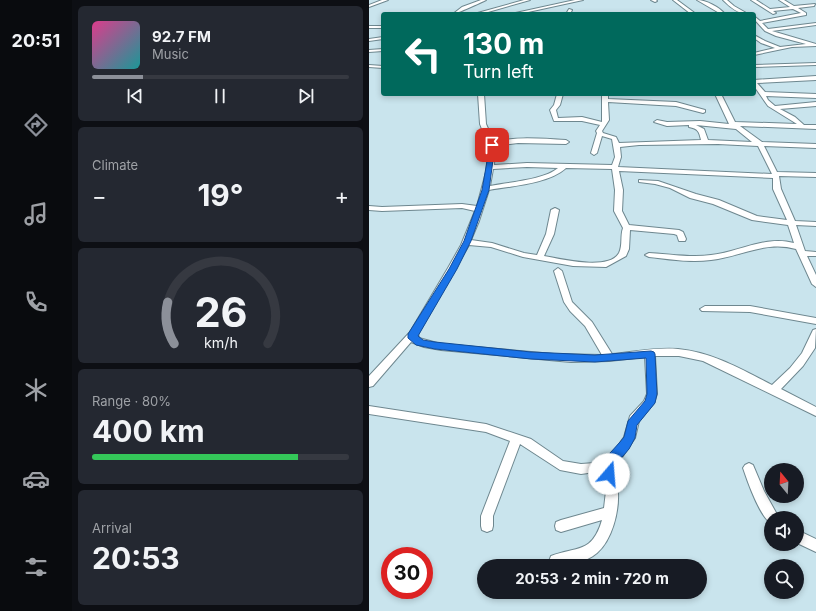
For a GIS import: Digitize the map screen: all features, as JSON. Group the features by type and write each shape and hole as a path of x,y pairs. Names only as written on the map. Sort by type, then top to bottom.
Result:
{"street":[{"path":"369,6 386,0"},
{"path":"458,12 463,8 484,0"},
{"path":"483,12 528,0"},
{"path":"522,12 581,0"},
{"path":"675,0 692,12"},
{"path":"699,0 720,12"},
{"path":"725,0 732,7 742,12"},
{"path":"753,0 783,18"},
{"path":"758,23 805,14 781,0"},
{"path":"551,1 557,4"},
{"path":"770,10 815,4"},
{"path":"715,8 732,7"},
{"path":"758,23 766,30 778,35 815,45"},
{"path":"766,30 816,24"},
{"path":"369,27 381,27"},
{"path":"756,35 763,42 781,49"},
{"path":"369,40 381,38"},
{"path":"369,43 369,51 381,50"},
{"path":"756,54 792,46 815,45"},
{"path":"756,63 760,65"},
{"path":"805,64 814,70"},
{"path":"756,66 816,64"},
{"path":"369,66 381,67"},
{"path":"756,84 816,78"},
{"path":"756,86 773,108 792,118 803,127"},
{"path":"763,94 815,97"},
{"path":"369,383 413,334 453,269 467,242 479,209 490,167 492,145 484,127 481,96"},
{"path":"559,96 557,105 553,110 556,120 582,119 604,124"},
{"path":"719,96 728,117 734,126 759,143 775,175 777,189 793,223 800,250 816,284"},
{"path":"594,153 600,133 599,131 606,120 605,97 668,104 703,111"},
{"path":"668,104 672,97"},
{"path":"773,108 816,104"},
{"path":"657,122 667,124 700,123 734,126 782,125 816,128"},
{"path":"691,126 702,130 705,142"},
{"path":"467,242 493,245 523,255 582,265 605,264 622,256 625,249 627,227 618,211 619,190 615,168 618,157 617,145 613,138 600,133"},
{"path":"492,145 511,141 566,142"},
{"path":"617,145 639,143 705,142 816,146"},
{"path":"490,167 527,165 775,175 816,175"},
{"path":"485,189 541,178 557,172 564,166"},
{"path":"641,181 656,182 672,187 755,218 793,223 816,224"},
{"path":"369,208 390,209 462,206 479,209"},
{"path":"540,257 549,234 555,210"},
{"path":"627,227 676,232 680,234 682,239"},
{"path":"649,255 676,258 712,258 750,248 788,243 800,250 816,254"},
{"path":"558,271 568,302 573,309 589,324 609,358"},
{"path":"705,309 750,309 816,321"},
{"path":"774,389 801,362 810,347 816,332"},
{"path":"413,334 413,338 420,342 435,346 531,356 595,359 651,354 689,353 702,357 774,389 816,412"},
{"path":"369,410 486,428 517,438 536,447 560,465 581,469 595,468 607,463 619,453 629,438 631,424 649,403 652,394 651,354"},
{"path":"487,526 487,516 517,438"},
{"path":"563,559 585,553 593,549 602,539 609,513 612,492 607,463"},
{"path":"749,468 762,500 769,511"},
{"path":"561,526 609,513"},
{"path":"804,538 814,542"}],"route":[{"path":"492,145 490,167 485,190 472,229 453,269 413,334 413,338 427,345 531,356 595,359 651,354 652,394 649,403 631,424 629,438 625,445 612,460 607,463 609,474"}]}
